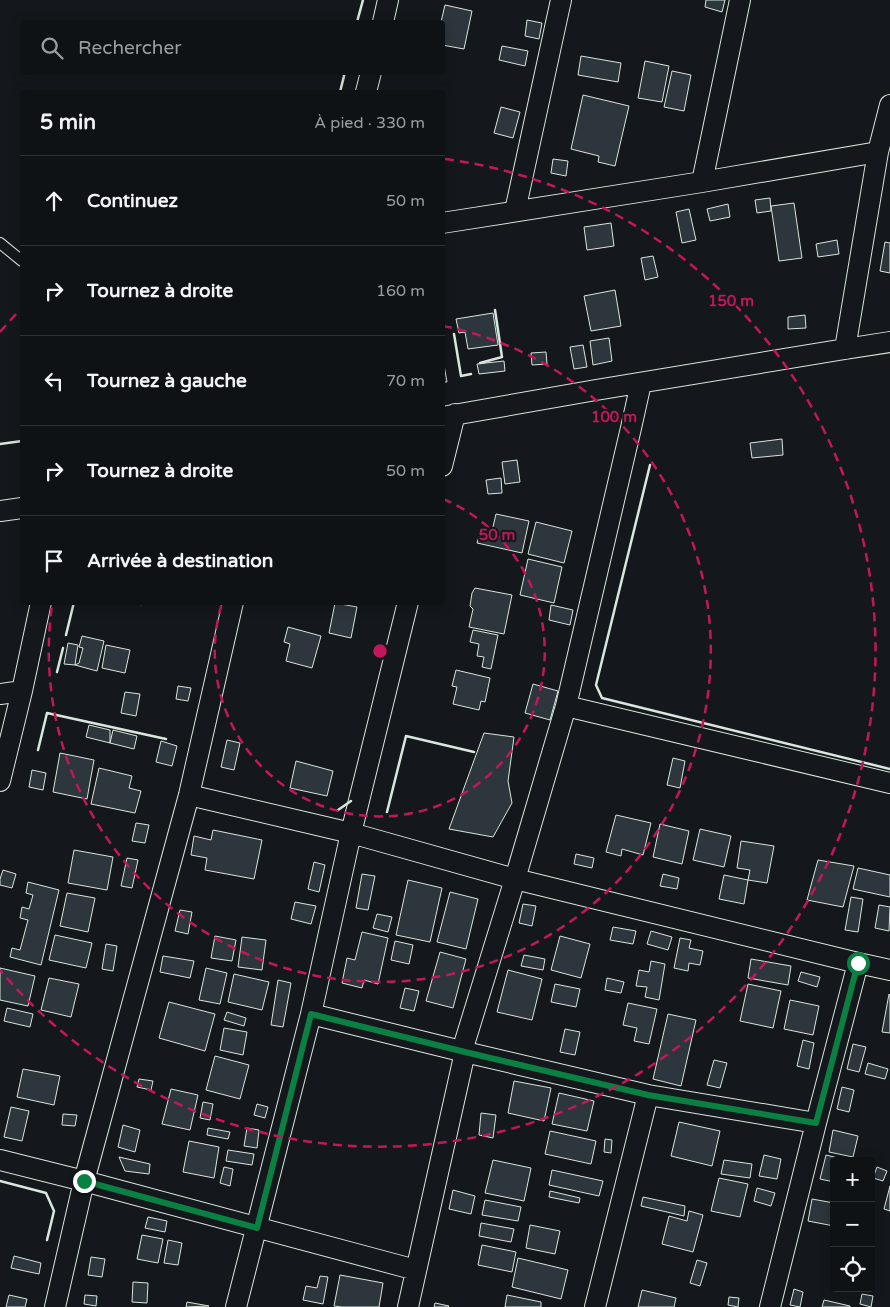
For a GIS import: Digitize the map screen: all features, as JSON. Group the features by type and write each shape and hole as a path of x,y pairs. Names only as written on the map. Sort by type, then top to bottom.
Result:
{"street":[{"path":"383,20 388,0"},
{"path":"515,211 561,0"},
{"path":"702,182 740,0"},
{"path":"366,90 370,75"},
{"path":"845,349 878,152 890,105"},
{"path":"445,223 878,152"},
{"path":"445,445 449,416 890,342"},
{"path":"408,1307 463,1052 566,706 641,383"},
{"path":"0,511 20,508"},
{"path":"0,781 40,605"},
{"path":"55,1307 84,1181 189,795 232,605"},
{"path":"236,1307 311,1014 351,833 407,605"},
{"path":"0,694 22,691"},
{"path":"566,706 890,783"},
{"path":"189,795 351,833 515,879 890,970"},
{"path":"770,1307 858,963"},
{"path":"311,1014 648,1095 816,1123"},
{"path":"594,1307 648,1095"},
{"path":"0,1160 416,1270"}],"lane":[{"path":"0,243 20,259"}],"building":[{"path":"706,0 725,0 722,12 705,7"},
{"path":"445,5 472,11 464,49 445,46 445,20 441,20"},
{"path":"527,20 542,23 539,39 525,36"},
{"path":"502,46 528,51 525,66 499,60"},
{"path":"581,56 621,63 618,82 578,75"},
{"path":"645,61 669,66 662,102 638,98"},
{"path":"672,71 691,75 684,111 664,107"},
{"path":"583,95 629,106 615,166 598,162 599,156 571,149"},
{"path":"501,107 520,112 513,138 494,133"},
{"path":"553,159 568,161 566,176 551,173"},
{"path":"770,198 771,211 757,213 755,200"},
{"path":"794,203 802,258 779,261 771,206"},
{"path":"728,204 730,217 710,221 707,209"},
{"path":"689,209 696,240 682,243 676,212"},
{"path":"611,223 614,246 587,250 584,227"},
{"path":"837,240 839,254 818,257 816,244"},
{"path":"885,242 890,243 890,273 880,271"},
{"path":"653,256 658,277 645,280 641,258"},
{"path":"615,290 621,326 591,331 584,296"},
{"path":"493,313 498,345 468,349 465,332 459,333 456,319"},
{"path":"805,315 806,328 788,329 788,317"},
{"path":"609,338 612,361 593,365 590,341"},
{"path":"583,345 587,367 574,369 570,347"},
{"path":"546,352 547,364 532,365 531,353"},
{"path":"504,361 505,371 479,374 477,364"},
{"path":"782,439 783,455 752,458 750,443"},
{"path":"517,460 520,482 505,484 502,462"},
{"path":"501,478 502,493 488,494 486,480"},
{"path":"496,514 529,521 522,553 477,543 481,528 492,531"},
{"path":"536,522 572,531 564,563 528,554"},
{"path":"528,559 562,567 554,603 520,595"},
{"path":"475,588 512,595 504,634 469,627 473,609 470,606 472,593"},
{"path":"335,605 357,607 351,638 329,633"},
{"path":"551,605 573,610 570,625 549,620"},
{"path":"288,627 321,636 312,668 286,661 290,644 284,642"},
{"path":"473,630 498,635 491,669 482,667 484,657 477,656 479,644 470,642"},
{"path":"82,636 104,641 97,671 75,665 79,663 83,648 79,647"},
{"path":"68,643 78,645 75,665 64,664"},
{"path":"106,645 130,650 125,673 102,668"},
{"path":"456,670 490,678 485,702 481,701 479,710 453,704 457,687 452,686"},
{"path":"533,684 558,691 550,720 525,713"},
{"path":"178,686 191,688 188,701 176,699"},
{"path":"125,692 140,694 136,716 121,713"},
{"path":"89,725 110,730 110,743 86,737"},
{"path":"113,730 137,736 134,749 110,743"},
{"path":"484,733 514,737 508,781 512,803 493,837 449,829"},
{"path":"227,740 240,743 234,770 221,767"},
{"path":"161,741 177,746 172,766 156,762"},
{"path":"60,753 94,760 87,799 53,792"},
{"path":"673,758 685,761 680,788 667,785"},
{"path":"296,761 333,771 327,796 290,788"},
{"path":"99,768 132,776 129,788 141,791 135,813 91,804"},
{"path":"32,770 46,773 43,790 29,787"},
{"path":"616,815 651,823 643,855 622,849 621,856 606,852"},
{"path":"136,823 149,825 145,843 132,841"},
{"path":"660,824 689,831 682,864 653,857"},
{"path":"700,829 731,836 724,867 693,860"},
{"path":"213,830 262,840 254,879 205,870 207,858 191,855 194,836 211,840"},
{"path":"741,841 774,846 767,883 748,880 750,870 737,868"},
{"path":"74,850 113,857 107,890 68,883"},
{"path":"576,854 594,858 592,868 574,864"},
{"path":"127,858 138,860 132,888 121,886"},
{"path":"818,860 854,866 843,907 807,900"},
{"path":"314,862 325,865 319,892 308,889"},
{"path":"858,868 890,875 890,897 853,889"},
{"path":"3,870 16,874 12,888 0,885"},
{"path":"362,874 375,876 368,910 356,908"},
{"path":"663,874 679,878 677,889 660,886"},
{"path":"724,875 748,880 744,904 719,899"},
{"path":"408,880 442,888 430,942 396,935"},
{"path":"28,882 59,890 41,965 10,957 12,948 20,950 28,920 20,918 22,907 29,909 33,895 26,893"},
{"path":"450,892 478,899 466,949 437,942"},
{"path":"67,893 95,898 88,932 60,926"},
{"path":"851,897 863,899 858,932 845,930"},
{"path":"295,902 316,906 311,924 291,919"},
{"path":"523,904 536,906 532,926 519,923"},
{"path":"879,905 890,907 889,931 875,928"},
{"path":"180,910 192,912 188,934 175,931"},
{"path":"377,914 392,917 388,932 373,928"},
{"path":"613,927 636,931 633,944 610,940"},
{"path":"651,931 672,937 668,950 647,944"},
{"path":"362,932 388,938 378,984 364,980 362,988 342,983 347,958 355,960"},
{"path":"55,935 92,943 86,968 49,960"},
{"path":"215,936 236,940 232,961 211,958"},
{"path":"560,936 590,944 581,978 551,970"},
{"path":"242,937 266,940 262,970 238,967"},
{"path":"680,938 691,940 689,948 703,951 700,965 689,963 688,971 674,968"},
{"path":"395,941 413,945 409,964 391,960"},
{"path":"106,944 117,946 113,971 102,969"},
{"path":"440,952 466,959 453,1008 426,1001"},
{"path":"524,955 545,959 543,970 521,966"},
{"path":"163,956 194,961 190,978 160,972"},
{"path":"751,959 791,966 788,985 748,978"},
{"path":"651,961 665,964 659,1000 645,997 647,987 636,986 639,970 649,972"},
{"path":"0,968 35,976 28,1006 0,1000"},
{"path":"206,968 227,973 220,1004 199,1000"},
{"path":"508,970 542,979 532,1020 497,1012"},
{"path":"801,972 820,977 817,987 798,981"},
{"path":"234,974 269,982 262,1010 228,1002"},
{"path":"49,978 79,984 71,1017 41,1010"},
{"path":"607,978 624,982 621,993 605,990"},
{"path":"278,980 291,983 283,1027 271,1025"},
{"path":"555,984 580,989 576,1007 551,1002"},
{"path":"748,984 781,991 773,1028 740,1021"},
{"path":"405,988 419,991 414,1011 400,1008"},
{"path":"890,995 890,1033 882,1032"},
{"path":"790,1000 819,1006 813,1035 784,1029"},
{"path":"169,1002 215,1014 205,1051 159,1038"},
{"path":"628,1003 657,1009 649,1044 634,1041 637,1028 623,1025"},
{"path":"7,1008 33,1014 30,1027 4,1021"},
{"path":"227,1012 246,1018 244,1026 224,1020"},
{"path":"668,1014 696,1020 681,1086 653,1079"},
{"path":"224,1028 247,1032 243,1055 220,1050"},
{"path":"565,1029 580,1032 575,1055 560,1052"},
{"path":"803,1040 814,1043 809,1069 797,1066"},
{"path":"853,1044 866,1047 859,1072 847,1069"},
{"path":"215,1056 249,1065 240,1099 206,1090"},
{"path":"714,1060 727,1063 720,1088 707,1085"},
{"path":"868,1063 888,1069 885,1079 865,1074"},
{"path":"23,1069 60,1076 54,1105 17,1097"},
{"path":"139,1079 153,1081 151,1090 137,1087"},
{"path":"514,1081 551,1088 544,1121 508,1113"},
{"path":"842,1087 854,1090 849,1112 837,1109"},
{"path":"171,1089 198,1095 190,1130 162,1124"},
{"path":"559,1093 594,1101 587,1131 552,1124"},
{"path":"203,1102 213,1104 210,1120 200,1118"},
{"path":"257,1104 268,1107 265,1118 254,1115"},
{"path":"11,1107 29,1111 22,1141 4,1137"},
{"path":"481,1113 496,1115 493,1138 479,1135"},
{"path":"63,1114 77,1115 75,1126 62,1125"},
{"path":"679,1122 720,1131 712,1166 671,1156"},
{"path":"123,1125 140,1130 135,1152 118,1147"},
{"path":"208,1128 230,1132 228,1139 207,1135"},
{"path":"247,1128 259,1130 257,1148 244,1146"},
{"path":"833,1130 858,1136 853,1157 829,1152"},
{"path":"550,1131 596,1141 591,1164 545,1154"},
{"path":"605,1139 612,1140 611,1153 604,1152"},
{"path":"189,1141 219,1147 214,1178 183,1172"},
{"path":"228,1150 254,1154 252,1165 226,1161"},
{"path":"764,1155 781,1159 777,1179 759,1176"},
{"path":"826,1155 834,1157 830,1157 830,1181 820,1179"},
{"path":"119,1157 150,1164 149,1174 125,1171"},
{"path":"493,1160 531,1168 524,1201 485,1193"},
{"path":"724,1160 752,1164 750,1178 721,1174"},
{"path":"224,1167 233,1169 230,1186 220,1183"},
{"path":"877,1167 887,1171 883,1181 875,1179"},
{"path":"552,1170 603,1181 599,1196 549,1185"},
{"path":"719,1178 748,1184 740,1217 711,1211"},
{"path":"890,1186 890,1211 884,1209"},
{"path":"757,1188 775,1193 771,1206 754,1201"},
{"path":"453,1190 475,1196 471,1214 449,1209"},
{"path":"550,1191 580,1198 579,1203 549,1197"},
{"path":"643,1197 685,1206 684,1216 641,1206"},
{"path":"812,1199 830,1202 830,1225 808,1221"},
{"path":"485,1200 521,1207 518,1221 482,1215"},
{"path":"689,1211 703,1215 693,1252 662,1244 669,1216 687,1221"},
{"path":"148,1217 167,1221 165,1232 145,1228"},
{"path":"481,1223 514,1229 511,1242 479,1236"},
{"path":"530,1225 560,1231 555,1254 526,1248"},
{"path":"142,1235 163,1239 158,1263 137,1259"},
{"path":"168,1240 182,1243 178,1265 164,1263"},
{"path":"482,1245 516,1252 512,1272 478,1265"},
{"path":"14,1256 41,1263 39,1274 11,1268"},
{"path":"91,1257 105,1259 102,1277 88,1275"},
{"path":"518,1258 568,1270 561,1299 512,1287"},
{"path":"697,1260 707,1263 700,1286 690,1283"},
{"path":"340,1275 383,1283 379,1307 334,1306"},
{"path":"320,1276 328,1277 323,1304 303,1300 306,1286 317,1288"},
{"path":"133,1282 148,1283 147,1303 132,1302"},
{"path":"794,1289 803,1292 800,1307 790,1305"},
{"path":"642,1290 676,1298 674,1307 638,1307"},
{"path":"862,1294 873,1296 871,1307 860,1304"},
{"path":"9,1295 27,1299 25,1307 6,1307"},
{"path":"85,1295 97,1296 96,1306 84,1304"},
{"path":"507,1295 541,1302 541,1307 505,1307"},
{"path":"729,1297 739,1298 738,1307 728,1305"},
{"path":"824,1300 850,1306 850,1307 822,1307"},
{"path":"187,1302 209,1306 186,1307"},
{"path":"435,1303 449,1306 434,1307"}],"wall":[{"path":"358,20 363,0"},
{"path":"340,90 344,75"},
{"path":"480,363 502,357 495,310"},
{"path":"454,334 461,376 471,374"},
{"path":"0,444 20,441"},
{"path":"650,465 596,685 602,698 890,769"},
{"path":"66,635 73,605"},
{"path":"57,672 63,648"},
{"path":"38,750 47,713 166,739"},
{"path":"387,812 406,736 474,752"},
{"path":"338,810 351,801"},
{"path":"0,1181 46,1193 54,1211 47,1240"}],"route":[{"path":"84,1181 257,1228 311,1014 648,1095 816,1123 858,963"}]}
